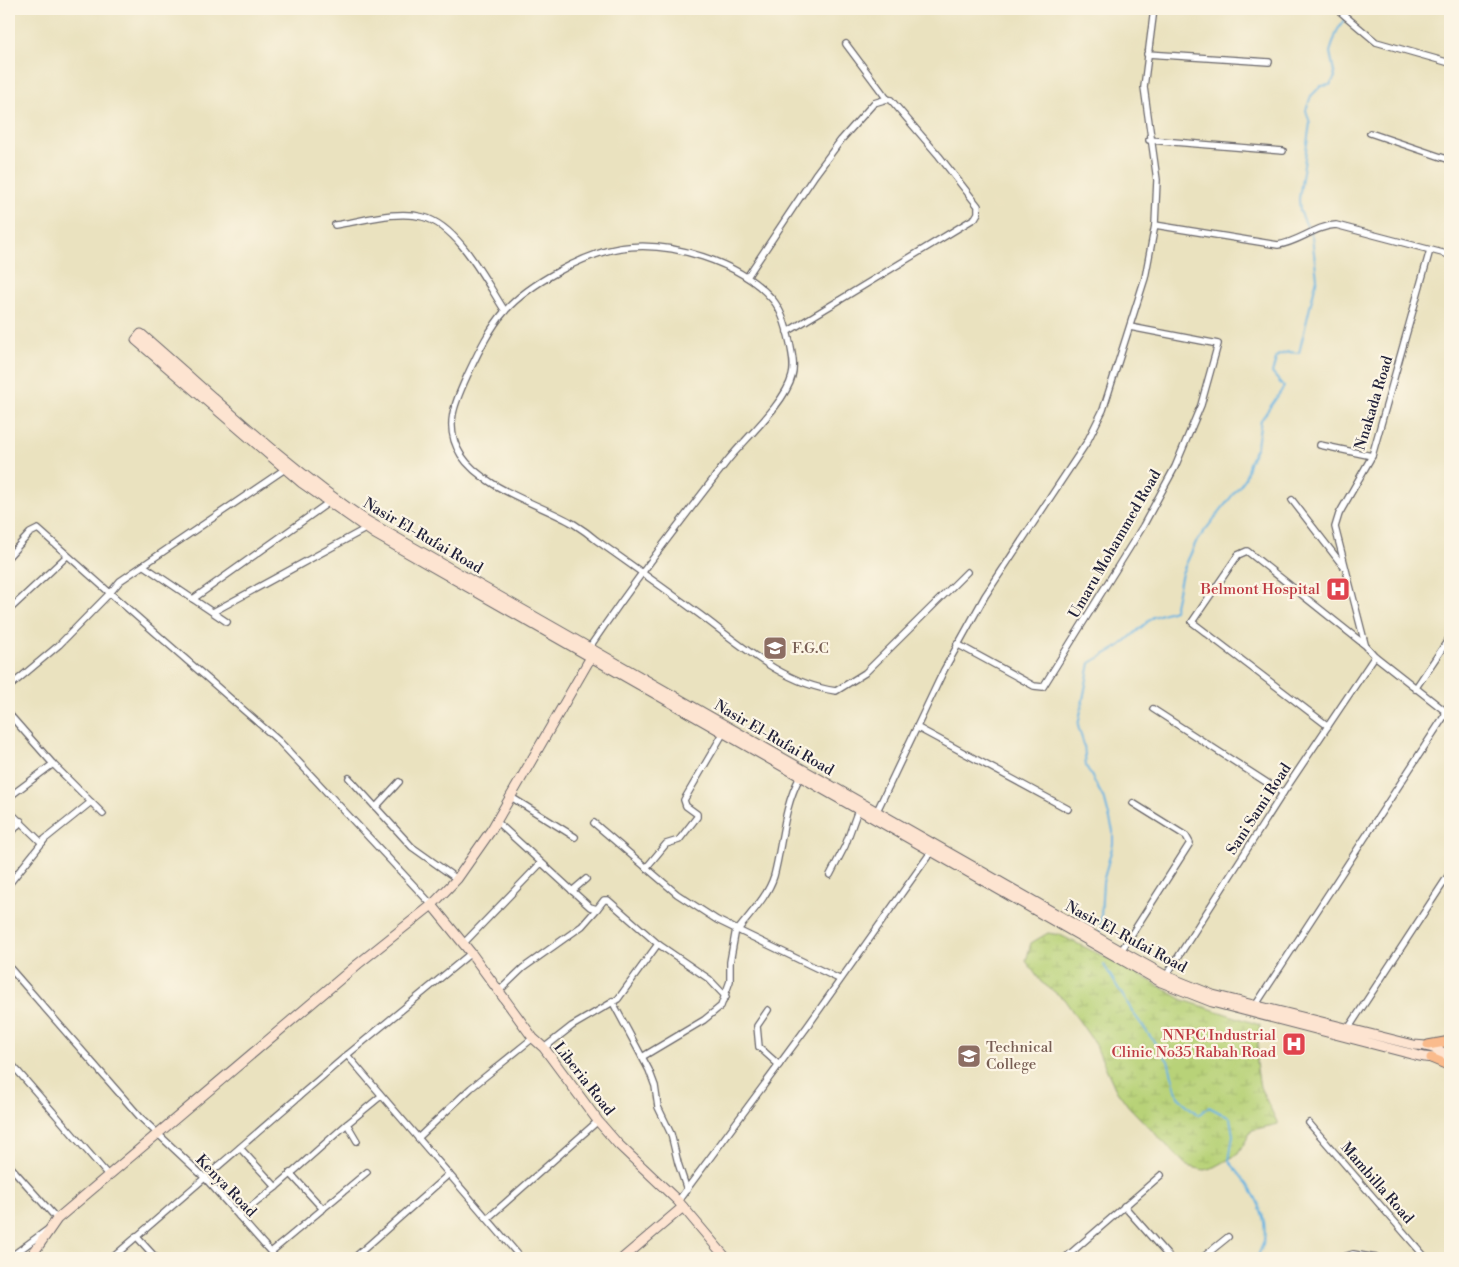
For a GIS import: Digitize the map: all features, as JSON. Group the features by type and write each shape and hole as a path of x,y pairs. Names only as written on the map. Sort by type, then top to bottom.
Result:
{"main road":[{"path":"141,334 136,340 216,404"},
{"name":"Nasir El-Rufai Road","path":"216,404 285,469 328,503 367,528 683,705 931,852 1061,922 1166,976 1213,995 1348,1030 1414,1045 1428,1045 1450,1054"},
{"name":"Nasir El-Rufai Road","path":"216,404 324,492 450,573"},
{"path":"30,1258 48,1229 57,1219 358,964 432,905 456,879 511,797 590,652"},
{"name":"Nasir El-Rufai Road","path":"683,705 724,732 876,813 1161,982 1188,994 1279,1021 1431,1058 1450,1054"},
{"name":"Liberia Road","path":"432,905 471,953 533,1038 544,1048 598,1121 618,1144 681,1204 726,1258"},
{"path":"1428,1045 1450,1041"},
{"path":"1431,1058 1450,1066"},
{"path":"623,1258 681,1204"}],"street":[{"path":"876,813 957,644 985,596 1087,442 1104,410 1144,278 1155,226 1157,180 1149,140 1144,87 1154,9"},
{"path":"1337,9 1353,20 1369,38 1381,45 1450,62"},
{"path":"787,332 975,218 978,214 978,206 939,156 891,100 887,98 846,44"},
{"path":"1147,54 1269,62"},
{"path":"747,277 840,140 874,103 887,98"},
{"path":"1370,133 1450,160"},
{"path":"1149,140 1283,151"},
{"path":"335,225 400,215 424,217 440,225 452,235 470,257 505,311"},
{"path":"1155,226 1278,245 1324,226 1336,225 1450,255"},
{"path":"590,652 641,572 731,456 786,391 793,374 793,357 787,332 776,303 747,277 687,251 652,247 620,248 581,261 542,280 505,311 478,353 456,399 450,422 453,438 462,456 478,474 575,524 641,572 767,664 814,688 836,691 864,673 967,572"},
{"name":"Nnakada Road","path":"1365,645 1335,526 1339,514 1372,456 1430,250"},
{"name":"Umaru Mohammed Road","path":"957,644 1034,686 1043,687 1143,526 1175,467 1201,404 1218,344 1130,327"},
{"path":"1320,445 1372,456"},
{"path":"9,687 59,644 120,581 285,469"},
{"path":"1292,500 1346,569"},
{"path":"193,599 328,503"},
{"path":"213,612 367,528"},
{"path":"9,556 30,534 38,529 278,741 432,905"},
{"path":"1255,1006 1445,715 1444,708 1415,689 1375,656 1365,645 1247,551 1238,555 1192,622 1328,726"},
{"path":"9,610 67,556"},
{"path":"144,566 227,622"},
{"path":"1415,689 1450,636"},
{"name":"Sani Sami Road","path":"1166,976 1283,794 1375,656"},
{"path":"1153,709 1283,794"},
{"path":"9,714 103,814"},
{"path":"918,728 1068,809"},
{"path":"646,868 666,844 679,840 697,817 697,814 686,806 684,800 724,732"},
{"path":"9,797 54,764"},
{"path":"642,1057 704,1020 722,1006 730,981 730,962 737,930 764,895 774,877 790,795 798,773"},
{"path":"349,778 412,847 456,879"},
{"path":"376,807 399,782"},
{"path":"511,797 575,837"},
{"path":"9,884 42,843 91,802"},
{"path":"1120,951 1190,844 1186,836 1133,804"},
{"path":"830,875 845,846 858,810"},
{"path":"9,811 42,843"},
{"path":"9,836 21,821"},
{"path":"496,821 590,907 597,908"},
{"path":"594,823 677,894 737,930 839,979"},
{"path":"681,1204 688,1190 931,852"},
{"path":"463,944 541,863"},
{"path":"1348,1030 1450,875"},
{"path":"572,891 586,879"},
{"path":"499,991 523,968 568,934 582,926 604,900 608,900 629,921 658,944 709,979 726,997"},
{"path":"544,1048 624,993 658,944"},
{"path":"112,1258 347,1055 471,953"},
{"name":"Kenya Road","path":"9,968 156,1134 205,1178 276,1258"},
{"path":"612,1001 655,1086 658,1107 671,1134 678,1163 688,1190"},
{"path":"768,1010 757,1026 759,1047 779,1065"},
{"path":"418,1138 471,1088 533,1038"},
{"path":"347,1055 521,1258"},
{"path":"9,1061 108,1175"},
{"path":"239,1216 276,1188 290,1173 381,1096"},
{"path":"488,1218 598,1121"},
{"name":"Mambilla Road","path":"1309,1123 1426,1258"},
{"path":"347,1124 357,1141"},
{"path":"240,1148 276,1188"},
{"path":"9,1164 57,1219"},
{"path":"271,1252 367,1172"},
{"path":"290,1173 323,1210"},
{"path":"354,1258 449,1174"},
{"path":"1065,1258 1161,1174"},
{"path":"1124,1206 1170,1258"},
{"path":"10,1258 48,1229"},
{"path":"136,1236 156,1258"},
{"path":"1202,1258 1228,1237"},
{"path":"1072,1252 1078,1258"},
{"path":"1340,1258 1352,1254 1377,1258"}],"green space":[{"path":"1048,933 1060,935 1135,972 1183,1000 1260,1025 1256,1063 1260,1087 1278,1124 1252,1130 1238,1154 1215,1167 1204,1170 1187,1166 1129,1107 1115,1088 1095,1044 1064,999 1041,982 1026,961 1031,943"}],"waterway":[{"path":"1100,934 1103,882 1113,844 1113,831 1105,801 1086,766 1084,745 1078,726 1090,663 1120,646 1153,617 1174,610 1182,573 1196,542 1245,479 1249,463 1257,446 1261,420 1284,387 1272,373 1277,356 1288,352 1299,353 1317,278 1312,237 1300,211 1299,199 1310,123 1306,110 1311,96 1321,86 1330,85 1335,77 1330,52 1337,31 1351,9"},
{"path":"1104,965 1134,1014 1168,1061 1178,1097 1198,1115 1209,1107 1230,1118 1233,1135 1229,1161 1256,1198 1263,1218 1264,1240 1257,1258"}],"place":[{"name":"Belmont Hospital","path":"1338,589"},
{"name":"F.G.C","path":"775,648"},
{"name":"NNPC Industrial Clinic No35 Rabah Road","path":"1294,1044"},
{"name":"Technical College","path":"969,1056"}]}
